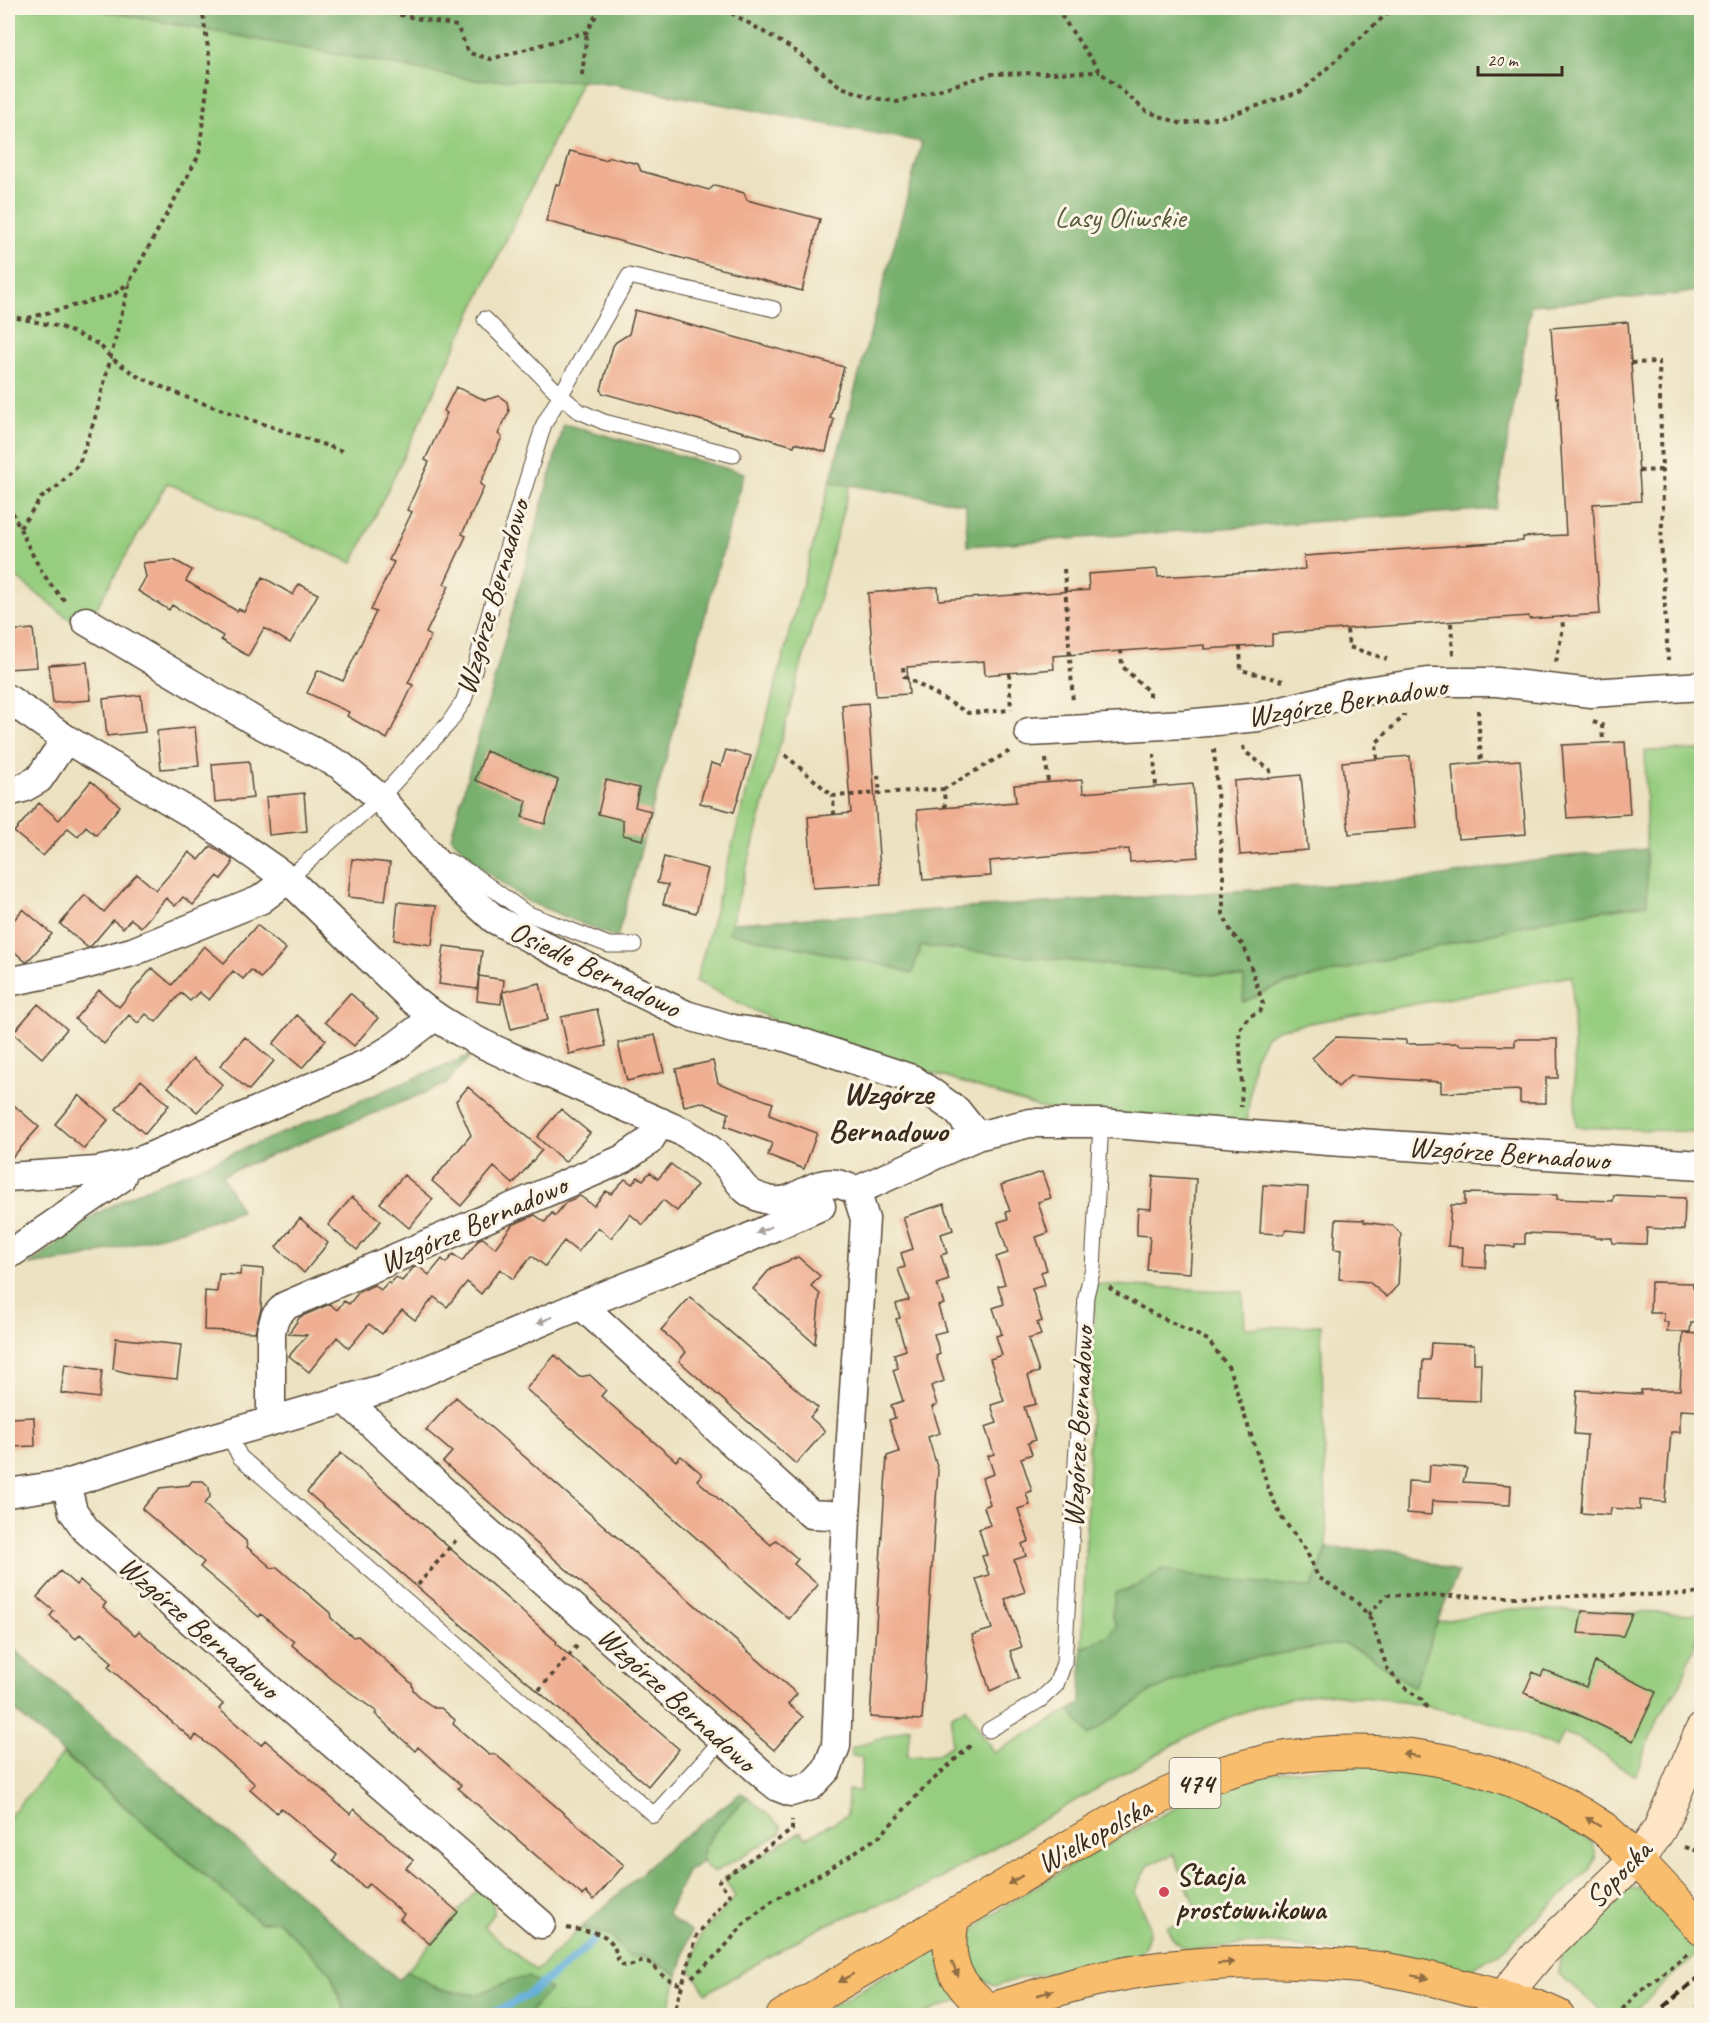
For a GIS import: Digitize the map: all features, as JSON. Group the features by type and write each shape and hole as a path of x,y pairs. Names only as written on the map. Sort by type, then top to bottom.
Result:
{"main road":[{"name":"Sopocka","path":"1497,2006 1539,1954 1645,1851 1660,1828 1701,1730"},
{"name":"Wielkopolska","path":"783,2016 1091,1835 1157,1799 1211,1776 1264,1760 1333,1751 1406,1754 1464,1765 1536,1790 1573,1809 1605,1830 1637,1860 1676,1903 1697,1939"},
{"path":"953,1917 948,1938 951,1960 959,1981 974,1998 982,2013 1085,1982 1168,1967 1231,1963 1292,1963 1366,1967 1434,1979 1497,2006 1552,2013"}],"street":[{"name":"Osiedle Bernadowo","path":"86,621 256,722 340,765 380,798 451,879 494,919 686,1015 733,1029 782,1036 912,1079 957,1111 977,1136"},
{"name":"Wzgórze Bernadowo","path":"1018,734 1259,717 1352,693 1428,682 1497,682 1591,693 1701,686"},
{"path":"8,699 66,739 209,824 288,879 412,999 434,1017 492,1049 661,1122 701,1143 724,1162 738,1183 753,1195 770,1200 790,1200 825,1184 841,1184 856,1191 866,1219 846,1516 836,1746 827,1769 811,1786 791,1792"},
{"path":"8,792 23,788 39,779 66,739"},
{"name":"Wzgórze Bernadowo","path":"8,982 62,972 132,952 260,900 288,879"},
{"path":"8,1177 97,1171 145,1159 370,1062 396,1046 434,1017"},
{"name":"Wzgórze Bernadowo","path":"271,1421 271,1331 275,1317 285,1306 623,1159 649,1142 661,1122"},
{"name":"Wzgórze Bernadowo","path":"8,1493 66,1484 385,1388 581,1305 729,1246 977,1136 1030,1123 1101,1123 1701,1165"},
{"path":"8,1252 14,1252 121,1178 126,1165"},
{"path":"581,1305 811,1514 846,1516"},
{"name":"Wzgórze Bernadowo","path":"345,1399 473,1519 773,1783 791,1792"},
{"name":"Wzgórze Bernadowo","path":"66,1484 73,1511 87,1530 541,1923"}],"lane":[{"name":"Wzgórze Bernadowo","path":"288,879 380,798 449,723 463,702 473,675 516,515 544,423 629,276 774,309"},
{"path":"485,319 560,395 579,411 604,422 733,455"},
{"path":"439,865 449,861 471,873 526,912 609,945 634,945"},
{"name":"Wzgórze Bernadowo","path":"989,1730 1040,1700 1056,1685 1064,1663 1086,1296 1093,1268 1101,1123"},
{"path":"228,1434 240,1457 654,1815 723,1739"}],"path":[{"path":"20,528 41,498 57,487 78,464 96,415 130,281 199,155 210,62 202,8"},
{"path":"364,8 457,26 469,53 491,59 587,32"},
{"path":"582,75 587,32 600,8"},
{"path":"687,8 726,10 793,49 841,87 870,97 897,102 992,74 1100,72"},
{"path":"1056,8 1100,72 1146,111 1182,124 1230,115 1302,91 1393,8"},
{"path":"27,319 113,296 130,281"},
{"path":"8,316 61,327 100,345 111,358 137,376 188,398 342,451"},
{"path":"1631,363 1659,362 1663,508 1660,540 1670,688"},
{"path":"1639,471 1662,471"},
{"path":"8,504 33,560 63,600 86,621"},
{"path":"1064,569 1074,730"},
{"path":"1557,689 1555,667 1563,628 1562,617"},
{"path":"1347,630 1348,647 1395,661 1404,716 1376,743 1377,759"},
{"path":"1240,646 1241,670 1285,681 1286,710"},
{"path":"1121,650 1122,666 1149,692 1156,788"},
{"path":"903,667 904,676 968,713 1011,710"},
{"path":"832,796 944,789 1018,734 1011,710 1009,673"},
{"path":"1477,682 1481,763"},
{"path":"1242,718 1244,751 1270,770 1271,778"},
{"path":"1213,721 1223,876 1223,914 1232,934 1244,946 1263,1004 1260,1012 1249,1016 1239,1030 1242,1086 1239,1134"},
{"path":"785,755 832,796 834,815"},
{"path":"878,775 880,793"},
{"path":"944,789 945,808"},
{"path":"1093,1268 1113,1292 1208,1340 1229,1368 1270,1493 1282,1518 1306,1550 1318,1577 1356,1601 1368,1615 1387,1668 1401,1685 1422,1700 1428,1710"},
{"path":"406,1599 473,1519"},
{"path":"1368,1615 1387,1594 1510,1597 1689,1594 1701,1591"},
{"path":"527,1704 595,1626"},
{"path":"692,1977 721,1951 744,1924 772,1901 826,1871 881,1835 922,1790 989,1730"},
{"path":"673,2016 697,1935 730,1896 718,1881 792,1830 791,1792"},
{"path":"1681,1846 1701,1854"},
{"path":"541,1923 595,1932 605,1936 620,1964 631,1966 644,1961 651,1963 671,1982 682,1985"},
{"path":"1616,2016 1697,1939"}],"green space":[{"path":"8,8 88,8 476,80 582,80 353,563 167,483 94,612 77,625 8,571"},
{"name":"Lasy Oliwskie","path":"88,8 1701,8 1701,290 1673,295 1531,305 1496,509 967,546 966,504 830,482 922,142 614,84 582,80 476,80"},
{"path":"564,424 744,473 617,938 527,901 484,870 451,837"},
{"path":"830,482 850,485 729,933 893,967 912,974 921,946 1245,978 1244,1002 1274,987 1561,916 1647,904 1645,751 1701,750 1701,1132 1576,1127 1572,976 1282,1028 1266,1036 1254,1059 1247,1122 1044,1109 783,1025 696,981"},
{"path":"1646,849 1647,904 1561,916 1274,987 1243,1002 1244,978 921,946 912,974 893,967 729,933 732,923 1425,879 1558,857"},
{"path":"471,1055 446,1084 222,1175 241,1211 81,1258 29,1265 96,1214 134,1194"},
{"path":"1095,1284 1243,1292 1245,1328 1321,1325 1327,1548 1312,1588 1192,1576 1163,1569 1137,1587 1115,1593 1112,1616 1116,1625 1110,1636 1082,1648"},
{"path":"1327,1548 1398,1551 1458,1573 1437,1622 1414,1687 1369,1655 1343,1643 1212,1665 1151,1692 1089,1735 1070,1710 1081,1704 1082,1648 1109,1636 1116,1625 1112,1616 1115,1593 1137,1586 1163,1569 1192,1576 1312,1588"},
{"path":"1511,1609 1701,1614 1701,1626 1681,1684 1658,1718 1635,1776 1580,1739 1563,1733 1556,1748 1481,1720 1401,1702 1328,1694 1282,1700 1218,1722 1187,1737 927,1886 822,1926 706,1993 691,1970 700,1936 735,1897 724,1878 801,1832 806,1838 847,1815 848,1790 860,1791 862,1757 851,1756 852,1748 910,1727 907,1757 937,1755 951,1745 952,1715 966,1707 994,1753 1070,1710 1089,1735 1151,1692 1212,1665 1343,1643 1369,1655 1414,1687 1437,1622"},
{"path":"8,1644 399,1980 407,1971 439,1989 476,1995 509,1981 528,1977 550,1989 527,2015 343,2015 343,2007 330,1972 278,1921 259,1922 8,1705"},
{"path":"63,1754 259,1922 278,1921 330,1972 343,2007 343,2015 8,2016 8,1818"},
{"path":"1357,1765 1414,1772 1483,1786 1561,1824 1592,1842 1595,1850 1594,1863 1590,1870 1498,1954 1468,1970 1263,1943 1190,1950 1176,1942 1167,1927 1200,1919 1174,1854 1149,1864 1135,1892 1149,1926 1147,1940 1136,1958 1024,1977 996,1986 977,1974 970,1963 969,1943 972,1933 990,1915 1078,1861 1214,1787 1278,1772"},
{"path":"741,1793 748,1797 712,1835 703,1853 702,1861 687,1872 667,1914 691,1931 678,1975 644,1956 629,1957 610,1936 581,1928 670,1847"},
{"path":"748,1797 782,1827 780,1834 713,1873 702,1861 707,1844 719,1826"},
{"path":"1631,1888 1641,1889 1699,1952 1629,2015 1606,2015 1558,1973 1562,1949"},
{"path":"478,1889 493,1902 494,1914 484,1927 536,1971 581,1928 610,1936 622,1949 644,1956 678,1975 667,2015 527,2016 549,1989 509,1981 476,1995 439,1989 407,1971"},
{"path":"936,1946 960,1999 921,2015 816,2016"}],"building":[{"path":"570,151 604,160 610,157 638,164 641,171 709,190 715,185 744,193 747,200 820,219 802,291 546,221 556,184 560,185"},
{"path":"635,310 844,367 830,418 834,419 826,452 795,443 794,446 602,393 613,346 629,334"},
{"path":"1628,322 1641,501 1593,504 1600,614 1529,619 1529,616 1272,634 1272,645 1204,649 1204,645 1053,656 1054,669 985,675 984,661 907,667 909,694 876,696 868,593 938,587 939,600 1089,590 1088,574 1157,569 1158,577 1305,569 1304,556 1523,541 1523,537 1566,535 1558,397 1556,398 1551,328"},
{"path":"456,387 485,400 499,396 507,402 509,412 498,434 502,437 480,484 484,487 462,534 466,536 444,584 449,586 426,633 431,636 408,683 413,685 387,739 347,716 349,712 307,693 318,670 343,681 376,612 371,610 394,562 389,560 412,512 407,510 429,462 425,460 447,413 444,411"},
{"path":"174,560 192,570 186,581 237,611 239,609 244,612 263,577 293,595 299,584 318,594 290,643 264,628 248,656 221,640 223,636 172,605 169,610 138,591 146,577 143,563"},
{"path":"33,629 37,667 8,669 8,631"},
{"path":"87,662 91,700 53,703 49,665"},
{"path":"141,695 145,732 107,736 103,699"},
{"path":"868,703 881,884 813,888 808,817 851,813 842,705"},
{"path":"195,727 199,766 161,769 157,731"},
{"path":"1625,742 1630,814 1567,818 1562,745"},
{"path":"726,750 751,756 734,812 700,803 711,763 721,766"},
{"path":"486,751 558,780 545,824 522,817 527,801 475,780"},
{"path":"1410,756 1416,828 1349,834 1342,762"},
{"path":"1520,760 1526,834 1458,839 1452,765"},
{"path":"249,761 253,798 215,802 212,764"},
{"path":"1301,775 1308,850 1240,855 1234,781"},
{"path":"606,780 639,788 635,807 651,811 643,840 623,835 623,820 598,814"},
{"path":"1082,780 1083,793 1193,784 1198,857 1130,862 1129,849 990,861 991,876 923,880 917,810 1016,802 1014,785"},
{"path":"91,781 120,806 96,835 86,826 78,836 68,828 43,856 14,832 39,803 59,820"},
{"path":"304,793 307,831 269,835 266,797"},
{"path":"211,846 232,860 232,865 221,879 218,876 193,905 183,897 175,906 166,898 141,927 131,919 123,928 113,920 91,946 87,947 60,924 85,895 104,912 137,874 156,890 189,852 199,860"},
{"path":"664,857 708,869 696,913 663,904 668,885 657,883"},
{"path":"352,859 390,863 385,901 348,897"},
{"path":"398,902 436,906 432,945 394,940"},
{"path":"23,909 52,934 26,962 8,946 8,927"},
{"path":"257,925 286,949 261,978 251,970 243,979 233,971 209,1000 199,992 190,1001 181,993 156,1022 146,1014 138,1023 129,1015 104,1044 75,1019 99,990 119,1007 152,968 172,985 204,946 224,963"},
{"path":"444,946 482,951 477,989 439,984"},
{"path":"479,976 504,980 503,992 540,983 548,1020 511,1029 502,992 501,1004 477,1001"},
{"path":"350,993 378,1018 354,1046 325,1022"},
{"path":"38,1004 67,1029 42,1058 13,1033"},
{"path":"597,1009 606,1046 569,1054 561,1017"},
{"path":"297,1015 326,1040 302,1068 273,1044"},
{"path":"655,1035 664,1072 627,1081 618,1043"},
{"path":"245,1037 274,1061 249,1090 220,1066"},
{"path":"1336,1037 1406,1040 1406,1044 1459,1043 1459,1045 1515,1046 1515,1039 1557,1039 1558,1078 1546,1078 1546,1103 1520,1103 1520,1090 1441,1093 1441,1082 1350,1076 1338,1087 1312,1058"},
{"path":"193,1059 223,1085 197,1112 168,1087"},
{"path":"713,1061 718,1083 773,1103 769,1115 817,1133 804,1169 768,1155 772,1143 725,1126 729,1113 701,1102 684,1106 676,1069"},
{"path":"141,1080 169,1105 145,1134 116,1109"},
{"path":"468,1087 542,1150 513,1184 494,1167 461,1206 432,1181 471,1135 456,1101"},
{"path":"79,1095 108,1120 84,1149 55,1124"},
{"path":"8,1100 39,1127 10,1160 8,1160"},
{"path":"561,1109 590,1133 565,1162 537,1137"},
{"path":"671,1164 697,1185 677,1211 663,1200 643,1225 630,1214 611,1238 598,1227 578,1252 564,1241 545,1266 532,1256 513,1279 500,1269 481,1294 467,1282 447,1307 434,1297 415,1320 402,1310 382,1334 369,1324 349,1348 337,1337 309,1372 289,1356 307,1335 288,1334 300,1317 330,1304 337,1310 344,1301 349,1304 359,1292 374,1285 381,1290 396,1277 402,1281 413,1268 418,1266 429,1275 442,1259 446,1263 453,1254 462,1261 479,1239 483,1238 495,1248 512,1225 535,1215 545,1222 552,1213 555,1216 566,1202 580,1196 594,1206 606,1191 611,1194 625,1179 632,1184 638,1177 643,1180 650,1172 658,1179"},
{"path":"1042,1172 1051,1198 1038,1202 1048,1233 1036,1237 1047,1270 1041,1272 1045,1285 1032,1289 1042,1321 1037,1323 1041,1335 1028,1339 1039,1372 1028,1375 1036,1404 1024,1407 1035,1440 1028,1443 1032,1454 1021,1458 1032,1491 1026,1493 1030,1505 1018,1509 1029,1541 1022,1544 1026,1556 1014,1560 1025,1592 1005,1599 1022,1647 1010,1651 1019,1678 990,1691 972,1635 992,1629 976,1579 989,1575 982,1556 987,1555 979,1529 990,1525 984,1507 990,1504 982,1478 994,1474 988,1456 994,1454 985,1427 997,1423 991,1405 1004,1401 990,1359 1002,1355 996,1336 1002,1334 993,1308 1004,1304 998,1286 1005,1284 996,1257 1008,1253 998,1222 1008,1219 1006,1212 1010,1211 1001,1185"},
{"path":"404,1175 433,1199 409,1228 380,1203"},
{"path":"1153,1176 1196,1179 1190,1273 1147,1270 1150,1236 1137,1235 1137,1223 1138,1208 1151,1209"},
{"path":"1263,1185 1308,1187 1305,1232 1287,1230 1283,1234 1260,1233"},
{"path":"1465,1193 1557,1195 1557,1199 1613,1201 1614,1195 1685,1198 1684,1230 1647,1228 1646,1244 1612,1243 1612,1238 1595,1238 1595,1236 1525,1233 1525,1244 1515,1244 1515,1247 1487,1245 1485,1268 1462,1267 1463,1247 1448,1246 1451,1205 1465,1205"},
{"path":"352,1197 381,1221 357,1250 328,1225"},
{"path":"944,1204 953,1230 941,1234 947,1253 941,1255 949,1280 937,1284 944,1304 938,1306 946,1331 934,1334 940,1354 936,1356 944,1381 931,1386 937,1405 932,1407 940,1433 928,1437 938,1470 922,1720 870,1717 887,1456 899,1452 889,1420 895,1418 891,1405 903,1401 893,1370 898,1368 894,1354 906,1350 896,1319 900,1318 896,1304 909,1300 898,1269 905,1267 901,1253 913,1249 903,1217"},
{"path":"300,1218 328,1243 304,1273 276,1247"},
{"path":"1336,1219 1364,1220 1364,1222 1393,1226 1401,1234 1398,1285 1387,1297 1369,1282 1339,1279 1341,1250 1334,1249"},
{"path":"798,1257 820,1276 811,1286 820,1294 815,1344 753,1289 771,1268"},
{"path":"241,1267 263,1269 261,1309 255,1332 204,1330 205,1291 217,1292 219,1274 240,1275"},
{"path":"1651,1282 1693,1283 1693,1287 1701,1288 1701,1323 1691,1323 1690,1332 1667,1332 1668,1322 1664,1322 1664,1313 1650,1313"},
{"path":"690,1297 818,1408 810,1417 825,1431 796,1464 679,1361 686,1352 661,1330"},
{"path":"1683,1333 1701,1334 1701,1411 1680,1410 1680,1432 1671,1432 1665,1502 1640,1500 1640,1510 1611,1508 1610,1515 1581,1513 1587,1435 1574,1434 1577,1390 1641,1394 1641,1390 1680,1390"},
{"path":"116,1338 181,1345 177,1379 136,1375 113,1369"},
{"path":"1431,1343 1474,1345 1474,1363 1481,1363 1480,1401 1421,1399 1423,1360 1430,1360"},
{"path":"555,1355 579,1377 590,1375 606,1390 601,1396 676,1461 681,1456 702,1474 697,1480 771,1545 776,1540 798,1559 794,1564 818,1585 789,1619 526,1389"},
{"path":"65,1364 102,1370 99,1398 61,1393"},
{"path":"456,1397 797,1694 788,1704 803,1717 774,1750 443,1462 452,1452 426,1430"},
{"path":"34,1417 35,1446 8,1447 8,1418"},
{"path":"341,1453 557,1642 556,1644 679,1749 648,1786 307,1492"},
{"path":"1430,1465 1467,1468 1463,1482 1511,1485 1510,1505 1432,1501 1431,1515 1407,1513 1408,1481 1429,1482"},
{"path":"192,1481 203,1481 209,1487 210,1497 204,1504 246,1541 247,1547 272,1568 277,1567 330,1613 331,1618 341,1627 353,1637 358,1636 412,1684 413,1690 423,1700 435,1708 441,1708 455,1720 453,1724 489,1755 495,1754 624,1865 594,1900 586,1892 583,1896 458,1788 461,1785 418,1747 415,1751 375,1714 377,1712 333,1680 292,1645 294,1642 261,1614 259,1617 200,1567 204,1562 142,1509 160,1488 189,1485"},
{"path":"60,1571 76,1585 80,1580 106,1603 103,1607 135,1635 139,1631 223,1704 219,1709 261,1745 265,1740 350,1814 354,1809 413,1860 406,1868 458,1912 430,1944 400,1919 404,1914 369,1884 365,1888 333,1861 337,1855 281,1808 277,1813 250,1789 255,1784 196,1735 193,1740 108,1667 112,1662 80,1634 76,1639 50,1616 54,1611 37,1597"},
{"path":"1582,1611 1632,1614 1623,1636 1578,1633"},
{"path":"1595,1662 1656,1692 1633,1741 1577,1714 1524,1693 1533,1672 1541,1676 1544,1670 1586,1687"}],"waterway":[{"path":"488,2016 526,1996 570,1962 595,1939"}],"railway":[{"path":"1653,2016 1702,1974"},
{"path":"1686,2016 1702,2002"}],"place":[{"name":"Stacja prostownikowa","path":"1164,1892"}],"district":[{"name":"Wzgórze Bernadowo","path":"888,1112"}]}
